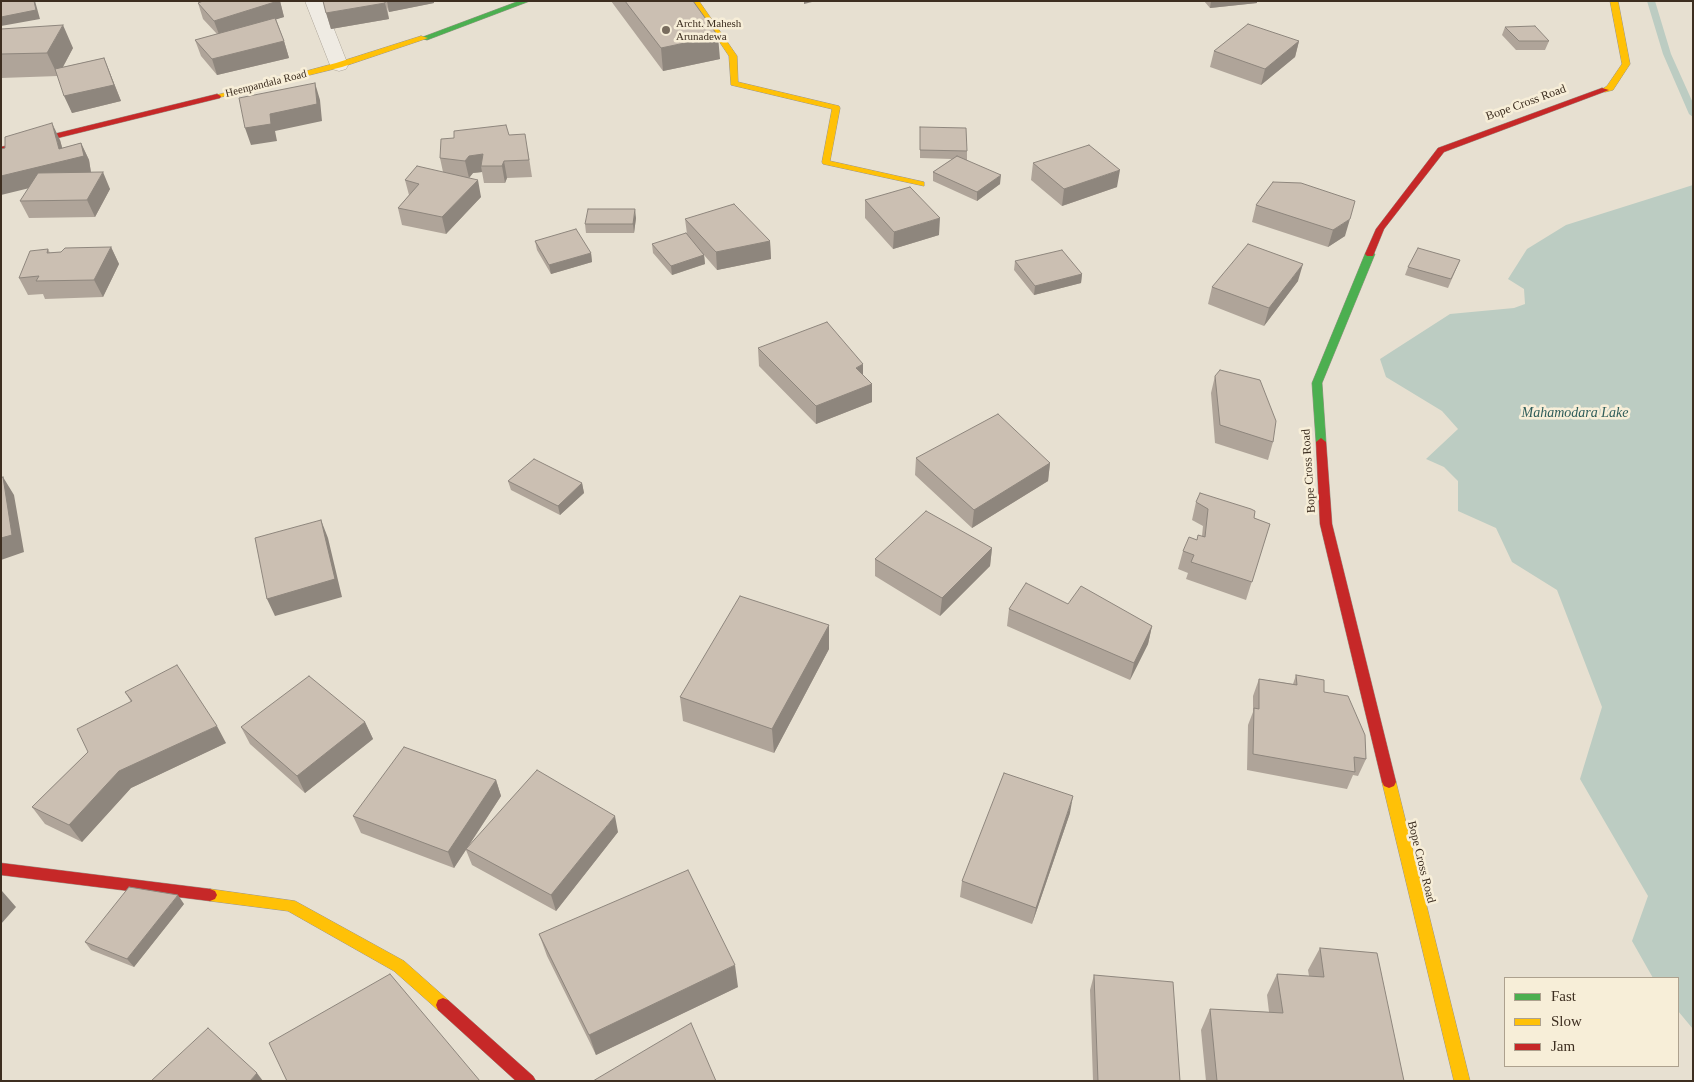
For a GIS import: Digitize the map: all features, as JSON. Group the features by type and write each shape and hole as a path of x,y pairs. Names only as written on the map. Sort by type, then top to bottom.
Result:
{"street":[{"path":"314,1 339,66"},
{"name":"Heenpandala Road","path":"1,150 339,66 465,26 527,1"},
{"path":"695,1 733,56 734,83 836,108 826,162 921,184"},
{"name":"Bope Cross Road","path":"1462,1081 1326,524 1317,383 1380,229 1441,150 1610,88 1626,64 1614,1"},
{"path":"1,868 290,905 399,966 528,1081"}],"water":[{"name":"Mahamodara Lake","path":"1693,185 1693,1029 1679,1012 1679,977 1652,977 1632,941 1648,896 1580,779 1602,707 1557,590 1512,562 1496,528 1458,511 1458,481 1444,467 1426,459 1458,429 1442,411 1386,377 1380,359 1450,314 1514,308 1525,304 1524,289 1508,279 1527,249 1566,225"}],"building":[{"path":"1,1 34,1 36,10 1,17"},
{"path":"203,1 278,1 214,21 198,3"},
{"path":"323,1 385,1 385,3 326,13"},
{"path":"625,1 693,1 718,36 661,48"},
{"path":"275,18 284,41 212,59 195,40"},
{"path":"1248,24 1299,41 1265,69 1214,51"},
{"path":"63,25 47,53 1,54 1,29"},
{"path":"1535,26 1549,41 1519,41 1505,27"},
{"path":"104,58 114,85 64,96 55,69"},
{"path":"315,83 317,104 270,114 271,124 245,128 239,98"},
{"path":"52,123 59,149 81,143 84,156 1,176 1,149 5,148 5,137"},
{"path":"506,125 509,135 525,134 529,160 504,161 502,166 481,166 483,154 469,156 465,161 440,158 441,139 454,138 454,131"},
{"path":"920,127 966,128 967,151 920,150"},
{"path":"1089,145 1120,170 1064,189 1033,163"},
{"path":"957,156 1001,175 977,192 933,172"},
{"path":"417,166 478,180 442,217 398,208 419,184 405,180"},
{"path":"103,172 87,200 20,201 38,173"},
{"path":"1273,182 1301,183 1355,201 1350,219 1333,230 1256,205"},
{"path":"910,187 940,218 894,232 865,200"},
{"path":"734,204 770,241 716,252 685,219"},
{"path":"588,209 635,209 633,224 585,224"},
{"path":"576,229 591,253 549,265 535,241"},
{"path":"686,233 704,255 671,266 652,244"},
{"path":"1248,244 1303,264 1269,308 1212,287"},
{"path":"111,247 94,280 36,281 39,276 19,278 30,251 48,249 47,253 61,252 65,248"},
{"path":"1418,248 1460,260 1451,279 1408,267"},
{"path":"1062,250 1082,274 1035,286 1015,261"},
{"path":"827,322 863,364 856,368 872,384 816,406 758,348"},
{"path":"1220,370 1260,380 1276,421 1273,442 1220,425 1215,376"},
{"path":"998,414 1050,463 974,510 916,458"},
{"path":"534,459 582,483 558,506 508,481"},
{"path":"3,477 12,535 1,538 1,478"},
{"path":"1200,493 1251,509 1255,511 1254,518 1270,524 1252,582 1191,562 1194,555 1183,551 1189,537 1197,540 1198,535 1205,537 1208,509 1196,502"},
{"path":"926,511 992,548 942,598 875,559"},
{"path":"321,520 335,579 267,599 255,538"},
{"path":"1026,583 1068,604 1081,586 1152,626 1134,663 1009,609"},
{"path":"740,596 829,625 772,729 680,697"},
{"path":"177,665 217,726 119,771 69,825 32,807 88,752 77,729 132,701 125,692"},
{"path":"1296,675 1324,680 1324,692 1348,696 1365,735 1366,759 1354,757 1355,772 1253,754 1254,708 1259,709 1259,679 1297,685"},
{"path":"309,676 365,722 297,776 241,727"},
{"path":"404,747 496,780 448,852 353,816"},
{"path":"537,770 615,816 551,895 466,849"},
{"path":"1004,773 1073,796 1036,908 962,881"},
{"path":"688,870 735,965 589,1035 539,934"},
{"path":"129,887 178,895 127,959 85,942"},
{"path":"1320,948 1377,953 1404,1081 1217,1081 1210,1009 1283,1013 1277,974 1324,977"},
{"path":"390,974 480,1081 287,1081 269,1043"},
{"path":"1094,975 1173,982 1180,1081 1098,1081"},
{"path":"691,1023 716,1081 593,1081"},
{"path":"208,1028 257,1073 250,1081 151,1081"}],"waterway":[{"path":"1651,1 1667,54 1693,114"}],"traffic: fast":[{"path":"424,38 527,1"},
{"path":"1321,442 1317,383 1370,254"}],"traffic: slow":[{"path":"695,1 733,56 734,83 836,108 826,162 921,184"},
{"path":"1605,90 1610,88 1626,64 1614,1"},
{"path":"217,96 339,65 424,38"},
{"path":"1389,782 1462,1081"},
{"path":"210,895 290,905 399,966 443,1005"}],"traffic: jam":[{"path":"1370,254 1380,229 1441,150 1605,90"},
{"path":"1,150 217,96"},
{"path":"1321,442 1326,524 1389,782"},
{"path":"1,869 210,895"},
{"path":"443,1005 528,1081"}],"place":[{"name":"Archt. Mahesh Arunadewa","path":"666,30"}]}
